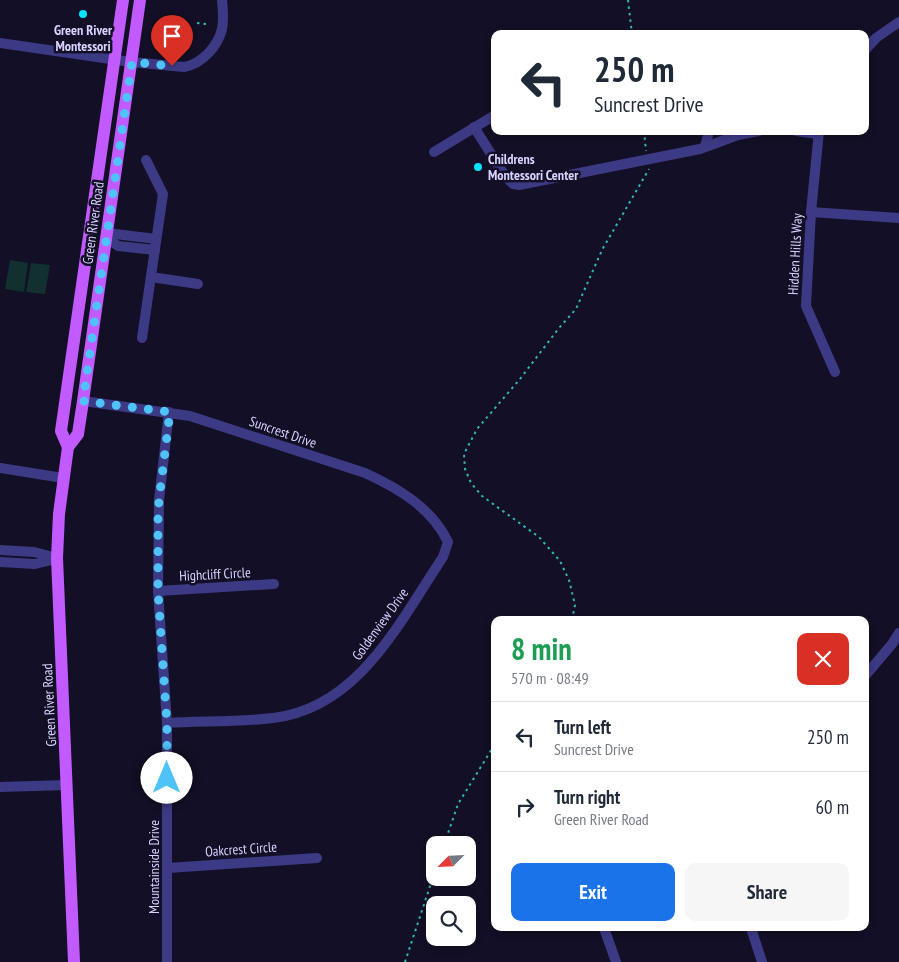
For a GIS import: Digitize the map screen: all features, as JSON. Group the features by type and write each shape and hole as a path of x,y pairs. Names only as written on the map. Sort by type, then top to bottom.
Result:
{"main road":[{"name":"Green River Road","path":"68,447 62,431 69,373 123,0"},
{"name":"Green River Road","path":"74,962 57,558 63,478 68,447 78,434 140,0"},
{"path":"91,222 107,236"},
{"path":"69,373 83,401"}],"street":[{"path":"0,43 115,60 190,66 200,61 215,46 222,30 222,0"},
{"path":"869,46 876,38 899,22"},
{"path":"434,152 491,117"},
{"path":"474,127 505,176 513,184 519,185 647,161 705,147 732,135"},
{"path":"705,147 708,135"},
{"name":"Hidden Hills Way","path":"818,135 806,306 835,372"},
{"path":"142,338 163,194 146,160"},
{"path":"811,212 899,218"},
{"path":"107,236 156,239"},
{"path":"107,236 118,246 155,250"},
{"path":"151,278 198,284"},
{"name":"Suncrest Drive","path":"83,401 170,412 210,422 365,473 386,483 413,500 441,527 448,542"},
{"name":"Mountainside Drive","path":"167,962 167,724 158,591 159,500 170,412"},
{"path":"0,468 63,478"},
{"name":"Goldenview Drive","path":"167,724 274,718 292,714 322,703 354,680 372,661 443,557 448,542"},
{"path":"0,550 34,552 57,558"},
{"path":"0,562 35,564 57,558"},
{"name":"Highcliff Circle","path":"158,591 274,584"},
{"path":"869,671 899,633"},
{"path":"0,787 68,785"},
{"name":"Oakcrest Circle","path":"168,868 317,858"},
{"path":"605,931 616,962"},
{"path":"752,931 762,962"}],"path":[{"path":"628,0 632,30"},
{"path":"197,23 206,24"},
{"path":"645,135 647,154"},
{"path":"573,616 575,605 569,580 560,561 539,537 482,496 471,483 464,469 464,454 477,429 576,309 602,250 627,204 649,170 648,167"},
{"path":"447,836 458,804 491,750"},
{"path":"404,962 430,886"}],"green space":[{"path":"10,260 28,263 24,292 5,289"},
{"path":"31,263 50,265 45,294 26,292"}],"place":[{"name":"Green River Montessori","path":"83,14"},
{"name":"Childrens Montessori Center","path":"478,167"}],"route":[{"path":"167,778 167,724 158,591 158,518 170,412 83,401 132,62 172,66"}]}
